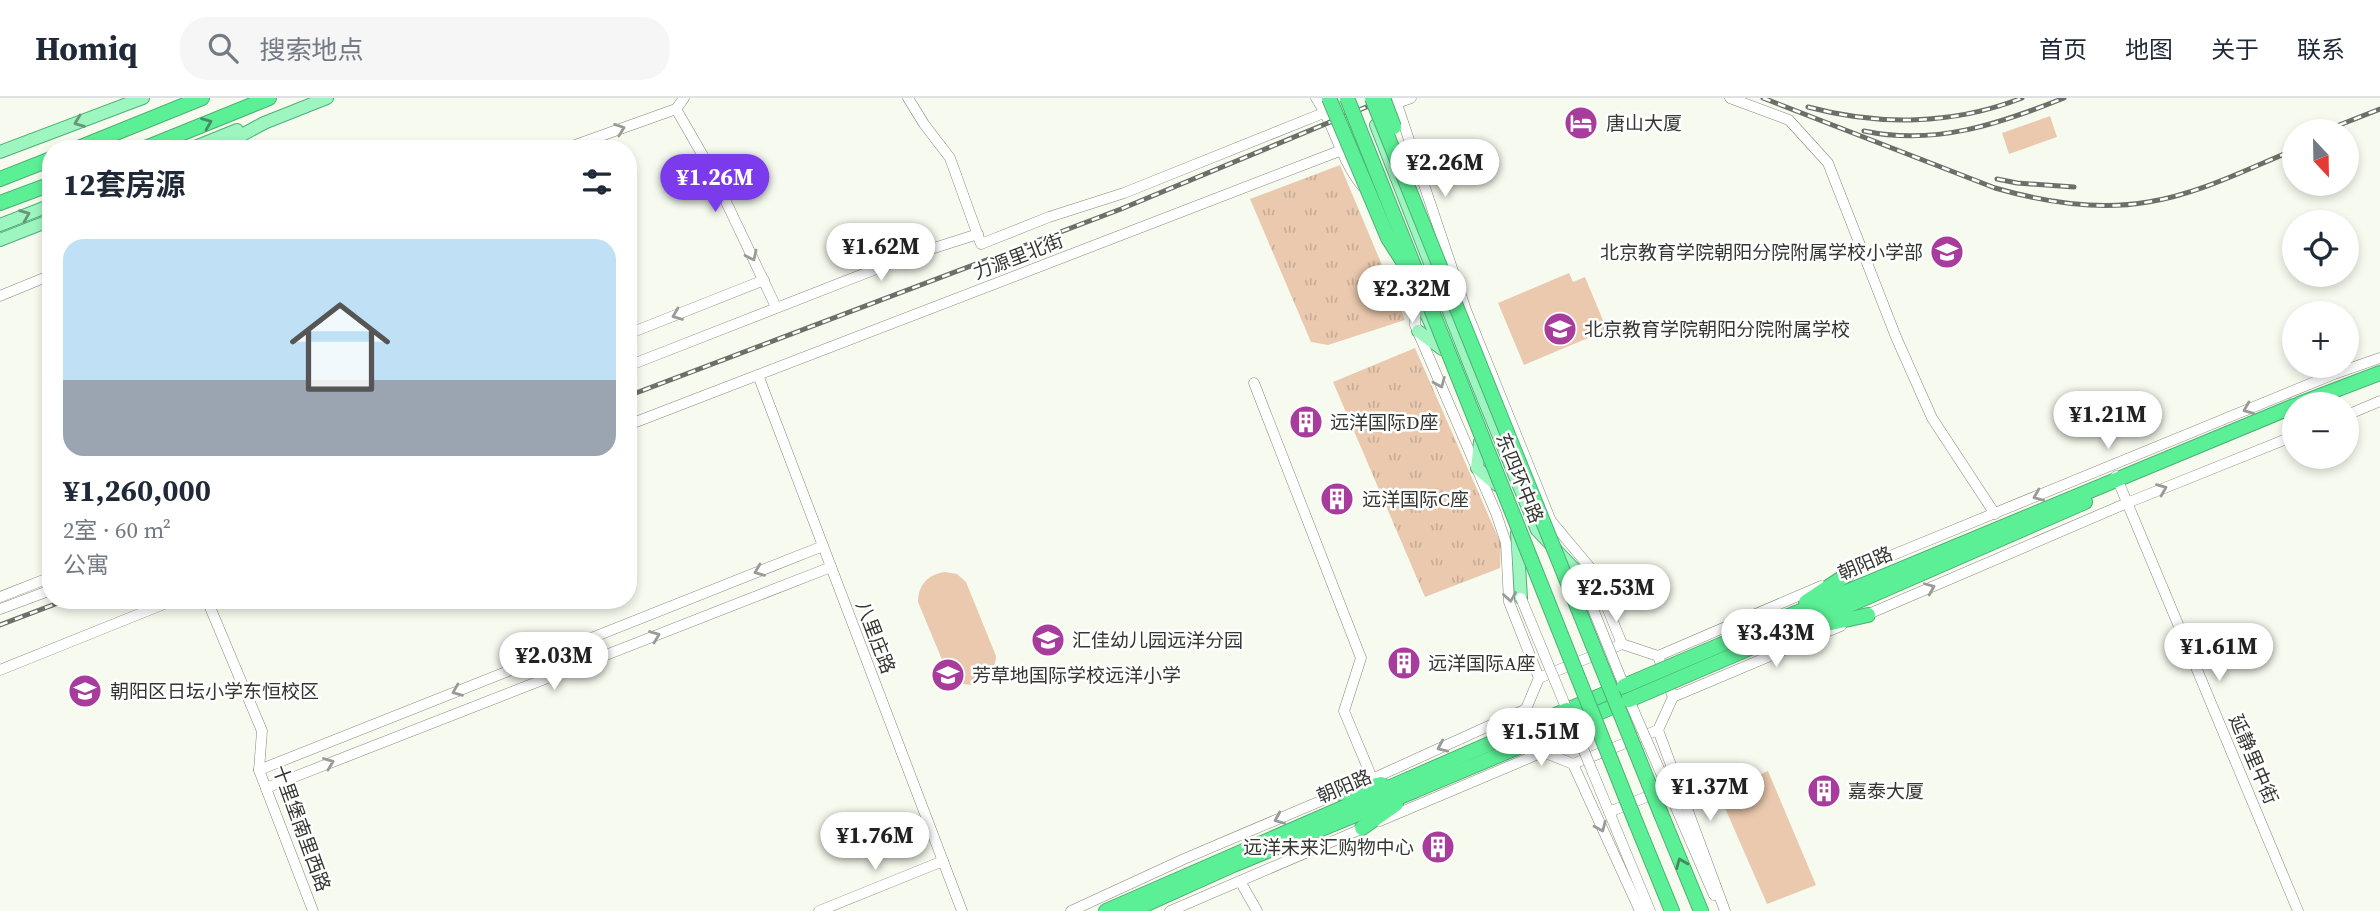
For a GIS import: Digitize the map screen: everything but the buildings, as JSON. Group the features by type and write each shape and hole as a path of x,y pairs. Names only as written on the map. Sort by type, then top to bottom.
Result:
{"highway":[{"path":"98,140 202,98"},
{"path":"166,140 269,98"},
{"name":"东四环中路","path":"1347,98 1672,911"},
{"name":"东四环中路","path":"1372,98 1701,911"},
{"path":"1392,100 1453,297"},
{"path":"1330,101 1388,239 1432,306"},
{"path":"0,169 42,161"},
{"path":"0,179 42,163"},
{"path":"0,203 42,187"},
{"path":"2330,392 2380,373"},
{"path":"2356,392 2380,383"},
{"name":"朝阳路","path":"1131,911 1412,785 1782,627 2117,477 2282,411"},
{"name":"朝阳路","path":"2117,477 2282,420"},
{"path":"1782,627 1848,574"},
{"path":"1782,627 1868,615"},
{"path":"1341,793 1412,785"},
{"path":"1362,828 1412,785"},
{"name":"朝阳路","path":"1106,911 1412,785"}],"main road":[{"path":"0,152 143,98"},
{"path":"212,140 327,98"},
{"name":"东四环中路","path":"1366,98 1537,530 1579,573"},
{"name":"东四环中路","path":"1330,101 1342,117 1416,296 1442,349 1519,538 1521,598"},
{"path":"232,140 264,122"},
{"path":"1371,187 1396,177"},
{"path":"0,225 42,209"},
{"path":"0,240 42,224"},
{"path":"1418,331 1442,349"},
{"path":"1480,442 1477,468 1497,485"}],"street":[{"path":"589,140 676,109 684,98"},
{"path":"908,98 950,158 981,244 1049,217 1124,193 1330,101"},
{"name":"东四环中路","path":"1316,98 1330,101 1342,150 1352,175 1378,205"},
{"path":"1392,100 1411,98"},
{"path":"1730,98 1789,120 1828,163 1896,337 1932,418 1995,514"},
{"name":"东四环中路","path":"1392,100 1466,310 1551,521 1592,570 1622,644"},
{"path":"676,109 710,168 776,307"},
{"name":"力源里北街","path":"637,422 1342,150"},
{"path":"637,362 776,307 978,234"},
{"path":"0,296 42,279"},
{"path":"637,330 764,280"},
{"name":"东四环中路","path":"1416,296 1415,325 1477,468 1506,543 1509,602 1539,678"},
{"name":"朝阳路","path":"1658,656 1995,514 2117,477 2334,374 2380,358"},
{"name":"八里庄路","path":"758,376 962,911"},
{"path":"1254,383 1361,657 1344,711 1372,778"},
{"path":"2359,410 2380,401"},
{"path":"1170,911 1543,752 1573,764 1658,730 1674,697 2127,503 2282,441"},
{"name":"延静里中街","path":"2117,477 2298,911"},
{"path":"260,769 822,546"},
{"path":"266,788 831,567"},
{"name":"东四环中路","path":"1579,573 1666,789 1723,911"},
{"path":"0,597 42,581"},
{"path":"0,609 42,593"},
{"name":"东四环中路","path":"1521,598 1650,911"},
{"path":"0,670 152,609"},
{"name":"十里堡南里西路","path":"211,609 262,731 260,769 313,911"},
{"path":"1543,752 1526,709 1539,678 1622,644 1658,656 1674,697"},
{"name":"朝阳路","path":"1070,911 1526,709"},
{"name":"东四环中路","path":"1658,730 1723,911"},
{"path":"1573,764 1640,911"},
{"path":"1609,812 1666,789"},
{"path":"819,911 943,861"},
{"path":"1240,881 1257,911"}],"green space":[{"path":"2050,116 2057,137 2009,154 2002,133"},
{"path":"1340,165 1405,320 1328,345 1311,342 1250,199"},
{"path":"1569,273 1573,282 1585,277 1607,330 1524,365 1498,303"},
{"path":"1415,348 1501,544 1500,568 1425,597 1333,382"},
{"path":"945,572 957,574 966,582 996,656 991,673 971,685 963,684 948,674 918,602 925,581"},
{"path":"1768,771 1816,885 1767,904 1718,792"}],"railway":[{"path":"637,393 1121,209 1388,98"},
{"path":"1763,98 1995,188 2071,204 2129,205 2167,198 2223,180 2282,155"},
{"path":"1808,107 1862,117 1916,120 1969,113 2022,98"},
{"path":"1864,131 1916,136 1966,130 2064,98"},
{"path":"2355,119 2380,109"},
{"path":"1997,179 2074,187"},
{"path":"0,625 42,609"}],"place":[{"name":"唐山大厦","path":"1581,123"},
{"name":"北京教育学院朝阳分院附属学校小学部","path":"1947,252"},
{"name":"北京教育学院朝阳分院附属学校","path":"1560,329"},
{"name":"远洋国际D座","path":"1306,422"},
{"name":"远洋国际C座","path":"1337,499"},
{"name":"汇佳幼儿园远洋分园","path":"1048,640"},
{"name":"远洋国际A座","path":"1404,663"},
{"name":"芳草地国际学校远洋小学","path":"948,675"},
{"name":"朝阳区日坛小学东恒校区","path":"85,691"},
{"name":"嘉泰大厦","path":"1824,791"},
{"name":"远洋未来汇购物中心","path":"1438,847"}]}
